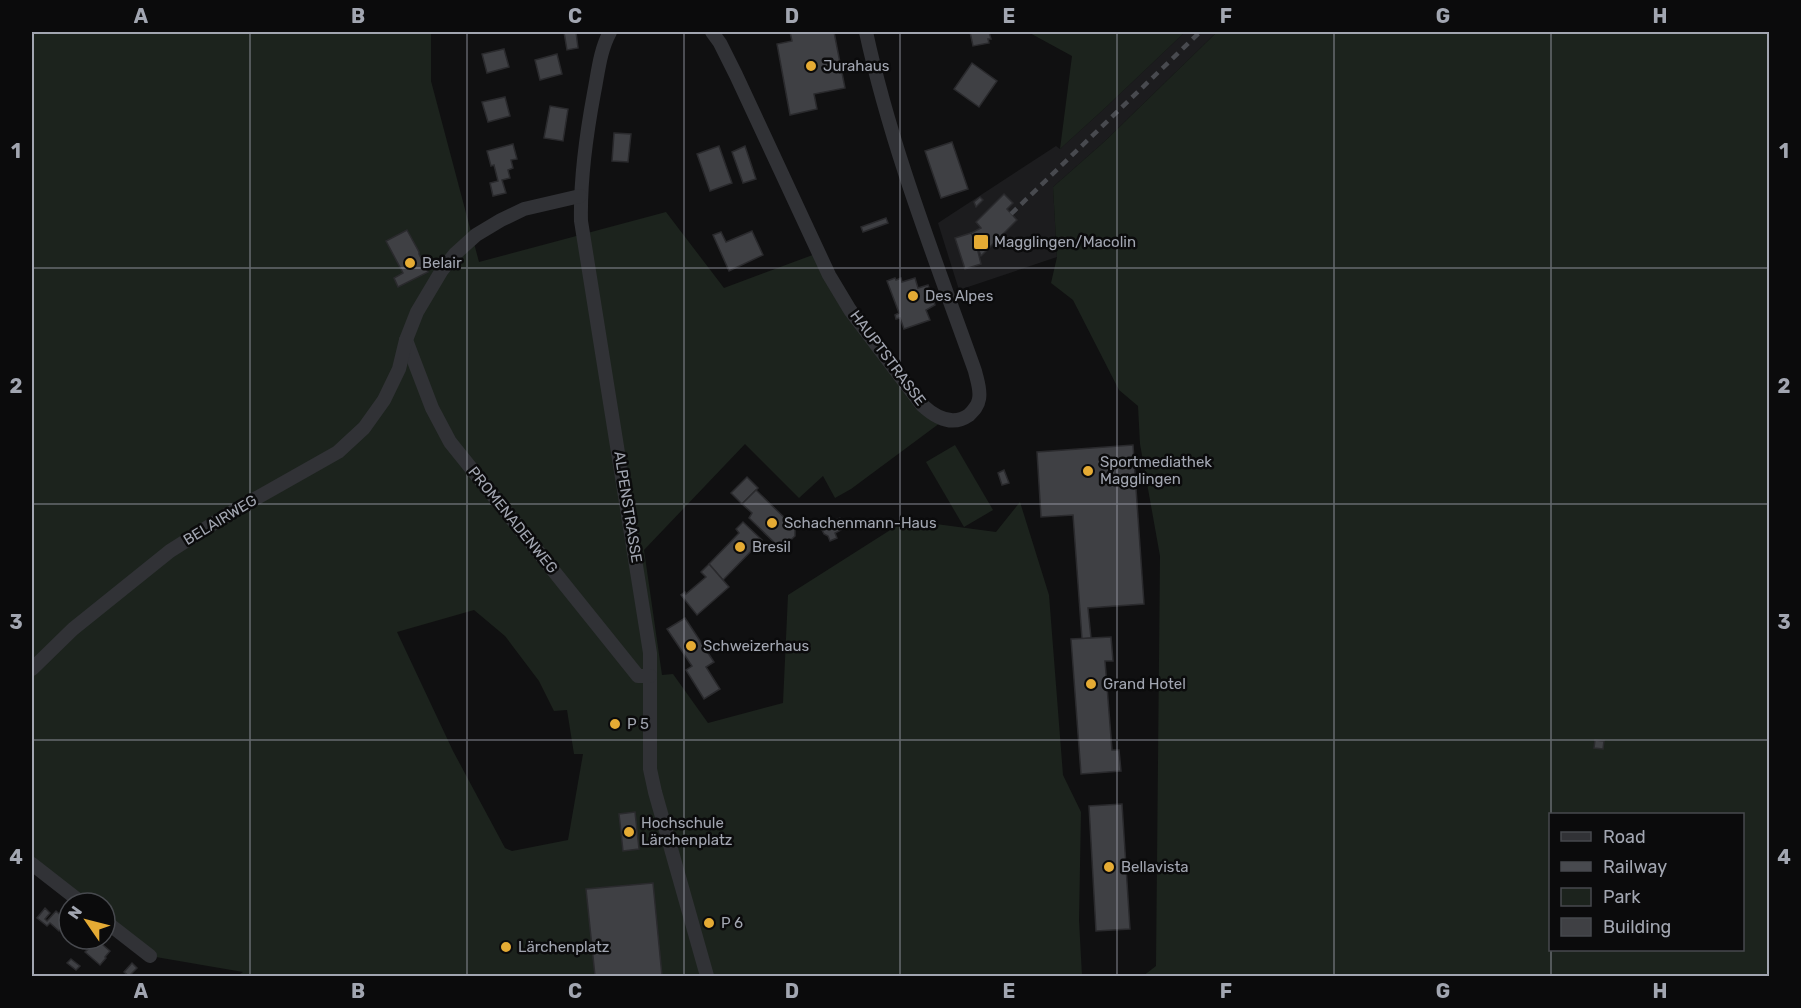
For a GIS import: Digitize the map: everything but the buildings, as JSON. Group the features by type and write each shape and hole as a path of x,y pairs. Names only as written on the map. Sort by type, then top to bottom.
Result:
{"street":[{"name":"HAUPTSTRASSE","path":"712,32 736,75 818,253 850,310 922,405 933,415 954,421 964,418 977,407 980,397 979,388 891,129 866,32"},
{"name":"ALPENSTRASSE","path":"608,33 584,142 580,221 650,653 650,769 707,976"},
{"name":"BELAIRWEG","path":"32,669 73,629 170,551 230,513 338,453 364,428 384,400 399,369 406,340 417,312 442,270 455,254 476,235 524,209 580,196"},
{"name":"PROMENADENWEG","path":"406,340 432,408 450,442 638,676 650,676"},
{"path":"399,369 417,369"},
{"path":"32,864 67,891"},
{"path":"117,931 150,957"}],"shaded area":[{"path":"1185,32 1217,32 1104,142 1053,187 1057,257 959,290 938,223 1056,146 1060,149"}],"green space":[{"path":"32,32 431,32 431,81 479,262 666,212 724,288 818,253 887,359 944,420 851,489 835,498 823,476 799,498 745,444 644,550 662,675 673,674 708,723 783,703 788,595 906,520 996,532 1020,502 1049,595 1063,775 1081,812 1079,920 1082,976 237,976 243,972 150,956 117,930 117,891 67,891 32,864","holes":["474,610 505,636 539,681 554,711 567,710 574,754 583,754 568,840 512,851 505,848 453,751 397,632"]},
{"path":"1028,32 1185,32 1060,149 1072,56"},
{"path":"1217,32 1769,32 1769,976 1143,976 1156,966 1160,556 1140,444 1138,406 1119,390 1073,300 1051,283 1057,257 1053,187 1104,142"},
{"path":"955,445 993,510 964,527 926,462"}],"railway":[{"path":"1011,214 1200,32"}],"place":[{"name":"Jurahaus","path":"811,66"},
{"name":"Magglingen/Macolin","path":"981,242"},
{"name":"Belair","path":"410,263"},
{"name":"Des Alpes","path":"913,296"},
{"name":"Sportmediathek Magglingen","path":"1088,471"},
{"name":"Schachenmann-Haus","path":"772,523"},
{"name":"Bresil","path":"740,547"},
{"name":"Schweizerhaus","path":"691,646"},
{"name":"Grand Hotel","path":"1091,684"},
{"name":"P 5","path":"615,724"},
{"name":"Hochschule Lärchenplatz","path":"629,832"},
{"name":"Bellavista","path":"1109,867"},
{"name":"P 6","path":"709,923"},
{"name":"Lärchenplatz","path":"506,947"}]}
